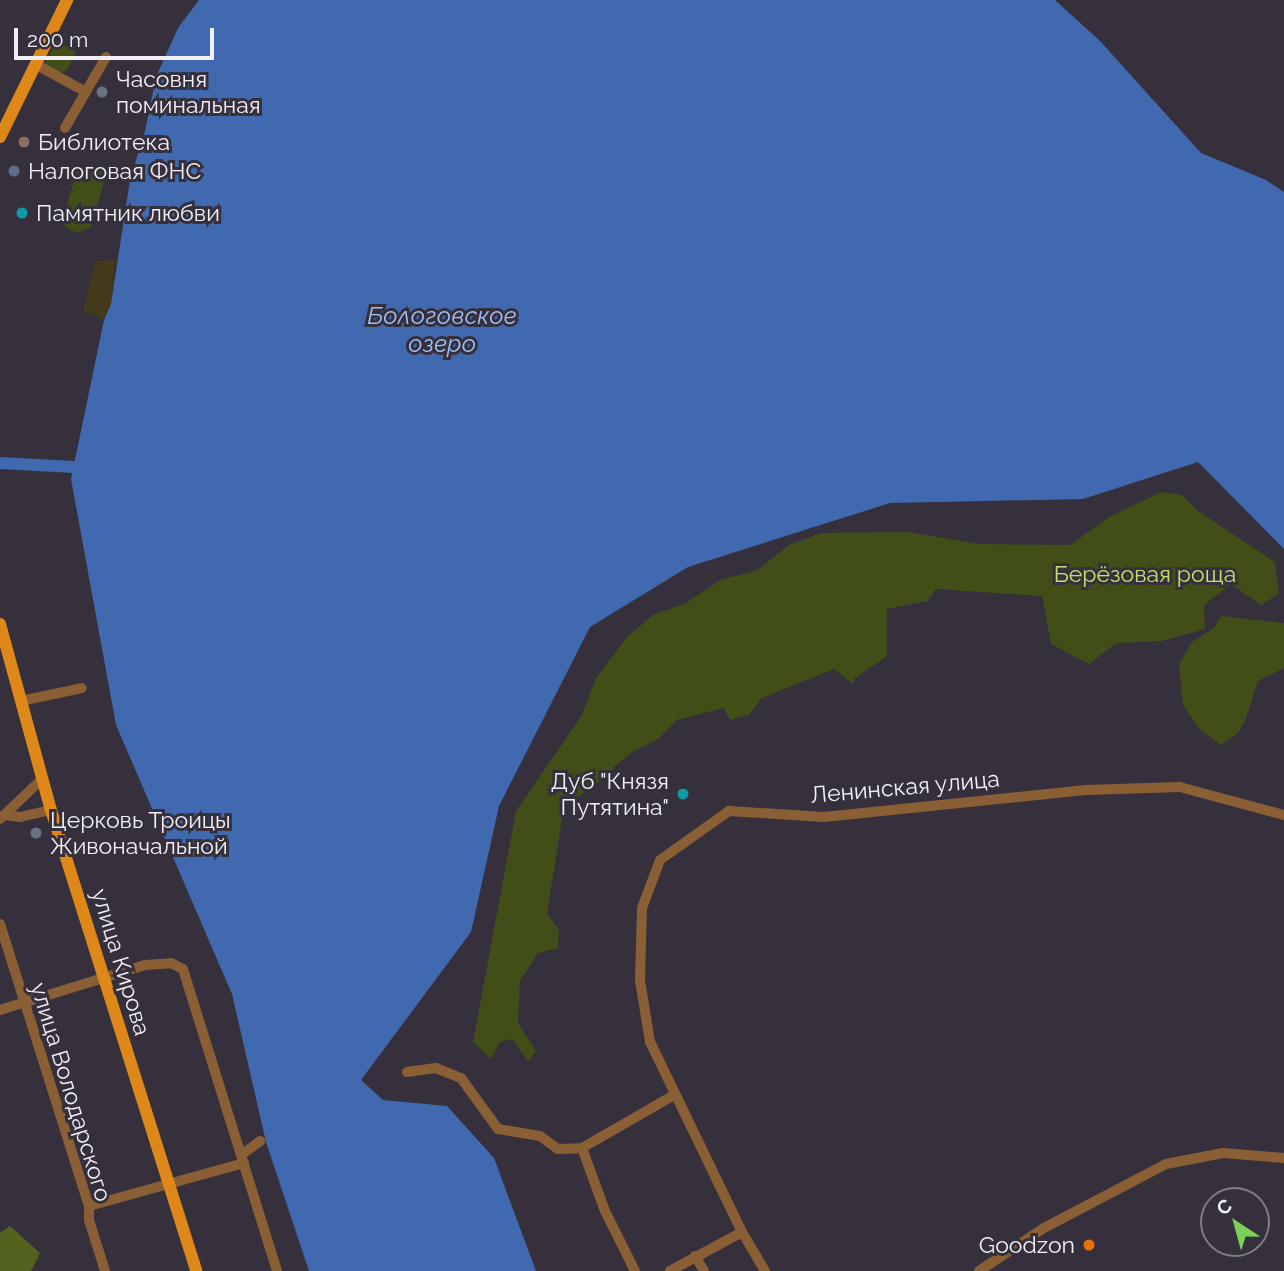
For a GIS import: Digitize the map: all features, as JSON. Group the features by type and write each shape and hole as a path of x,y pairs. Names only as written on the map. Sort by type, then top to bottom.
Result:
{"main road":[{"path":"0,137 3,118 35,64 67,0"},
{"name":"улица Кирова","path":"0,624 4,658 21,701 51,810 196,1271"}],"street":[{"path":"65,128 106,57"},
{"path":"35,64 86,92"},
{"path":"21,701 82,688"},
{"path":"3,817 42,779"},
{"name":"Ленинская улица","path":"765,1271 742,1232 650,1042 639,980 642,908 660,860 729,811 824,817 1086,790 1180,787 1284,815"},
{"path":"3,817 20,817 51,810"},
{"name":"улица Володарского","path":"0,924 89,1206 89,1220 105,1271"},
{"path":"0,1010 162,962 183,969 277,1271"},
{"path":"407,1072 436,1068 461,1078 471,1096 498,1129 540,1136 558,1149 582,1148 674,1094"},
{"path":"89,1206 243,1159 260,1142"},
{"path":"582,1148 605,1211 635,1271"},
{"path":"979,1271 1044,1228 1166,1164 1223,1153 1284,1158"},
{"path":"670,1271 742,1232"},
{"path":"695,1256 704,1271"}],"green space":[{"path":"57,40 76,52 67,70 58,74 44,65"},
{"path":"85,167 93,167 101,172 104,183 91,227 77,233 65,226 63,218 76,174"},
{"name":"Берёзовая роща","path":"1161,492 1182,495 1198,511 1275,562 1279,594 1261,605 1231,584 1204,605 1205,629 1162,641 1116,643 1089,664 1051,644 1042,596 936,589 928,601 887,609 887,656 854,679 853,684 834,669 762,698 749,715 730,720 724,708 677,720 658,739 631,753 614,767 613,772 564,807 547,913 559,930 558,948 538,953 520,981 518,1023 536,1051 528,1061 512,1039 500,1042 491,1059 473,1042 516,811 582,715 596,678 627,637 653,615 686,603 722,579 756,571 789,545 821,533 908,532 979,544 1070,545 1109,517"},
{"name":"Берёзовая роща","path":"1221,616 1284,623 1284,668 1258,681 1245,721 1238,733 1221,745 1199,729 1183,705 1179,664 1192,642 1214,628"},
{"path":"10,1226 40,1253 31,1271 0,1271 0,1233"}],"sand":[{"path":"115,260 111,304 104,320 83,311 95,261"}],"water":[{"name":"Бологовское озеро","path":"199,0 1055,0 1100,41 1201,153 1266,180 1284,192 1284,549 1198,462 1083,499 890,503 688,567 590,627 499,806 471,932 361,1080 383,1100 447,1106 494,1158 536,1271 309,1271 266,1142 232,994 116,725 71,479 104,320 111,304 130,180 145,131 156,77 178,28"}],"waterway":[{"path":"0,463 74,467"}],"place":[{"name":"Часовня поминальная","path":"102,92"},
{"name":"Библиотека","path":"24,142"},
{"name":"Налоговая ФНС","path":"14,171"},
{"name":"Памятник любви","path":"22,213"},
{"name":"Дуб \"Князя Путятина\"","path":"683,794"},
{"name":"Церковь Троицы Живоначальной","path":"36,833"},
{"name":"Goodzon","path":"1089,1245"}]}
